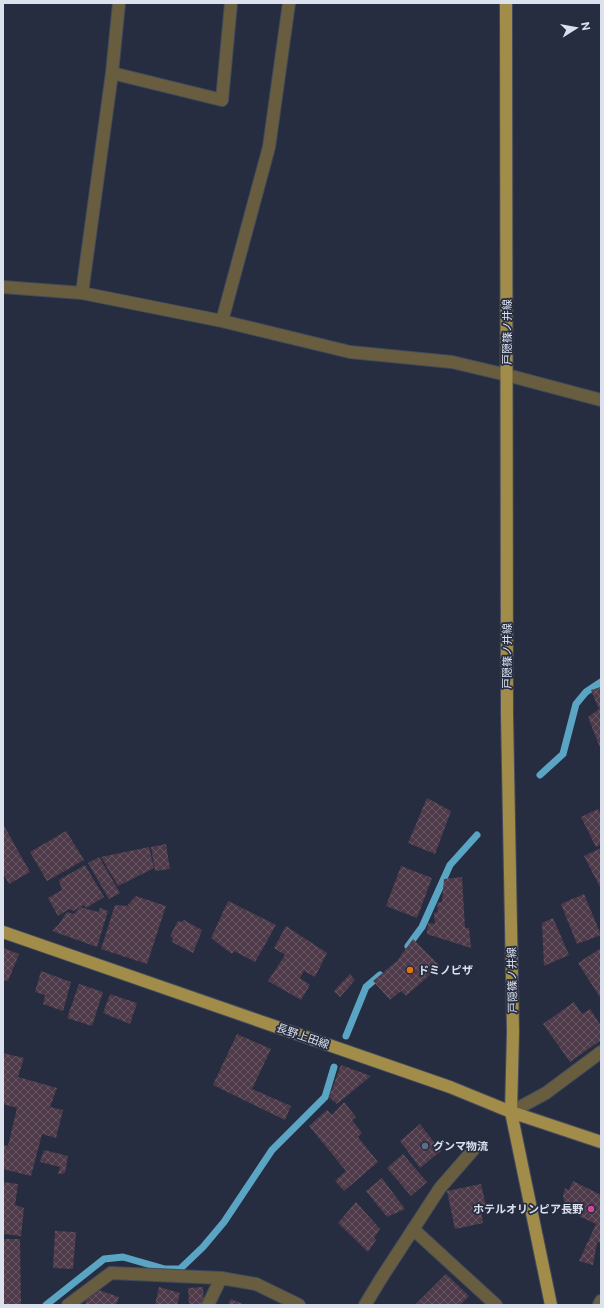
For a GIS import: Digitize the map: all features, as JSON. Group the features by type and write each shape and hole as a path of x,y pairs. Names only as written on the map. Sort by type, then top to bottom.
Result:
{"main road":[{"name":"戸隠篠ノ井線","path":"506,3 508,715 512,1032 511,1112 551,1305"},
{"name":"長野上田線","path":"3,932 450,1087 511,1112 601,1142"}],"street":[{"path":"82,294 112,73 119,3"},
{"path":"112,73 222,100 231,3"},
{"path":"222,321 269,147 289,3"},
{"path":"3,287 82,294 222,321 350,352 452,362 601,400"},
{"path":"511,1112 546,1093 601,1052"},
{"path":"365,1305 440,1188 474,1149"},
{"path":"413,1229 496,1305"},
{"path":"68,1305 111,1273 221,1278 256,1284 299,1305"},
{"path":"208,1305 221,1278"},
{"path":"599,1305 601,1301"}],"building":[{"path":"601,687 601,750 588,717 599,709 591,690"},
{"path":"427,798 451,811 435,854 408,843"},
{"path":"598,809 601,814 601,844 596,847 581,817"},
{"path":"3,824 30,872 9,884 3,873"},
{"path":"66,831 84,860 47,881 30,852"},
{"path":"166,844 170,869 155,871 151,847"},
{"path":"149,847 154,868 118,886 101,857"},
{"path":"601,848 601,889 584,856"},
{"path":"99,857 120,893 109,899 88,863"},
{"path":"85,865 104,897 86,908 84,905 73,911 69,909 58,916 48,898 62,890 59,880"},
{"path":"401,866 432,878 417,918 386,906"},
{"path":"462,877 465,928 469,928 471,948 427,934 428,923 435,924 434,913 438,912 437,903 442,902 444,879"},
{"path":"584,894 601,935 577,944 561,904"},
{"path":"136,896 166,906 147,964 101,949 115,905 127,906"},
{"path":"228,901 276,925 255,962 234,951 232,954 211,938"},
{"path":"80,907 98,912 100,908 108,911 97,947 52,931 67,912 74,914"},
{"path":"553,918 569,955 544,966 542,923"},
{"path":"184,920 202,930 193,953 172,942 173,938 170,936 178,921 182,922"},
{"path":"286,926 327,953 315,977 304,971 300,978 310,985 301,1000 268,981 285,955 274,948"},
{"path":"413,939 440,966 406,996 401,991 390,1000 373,981 397,961"},
{"path":"3,948 19,954 8,981 3,980"},
{"path":"601,948 601,999 578,963"},
{"path":"41,971 71,982 63,1011 43,1004 45,995 35,992"},
{"path":"350,974 355,980 340,997 334,991"},
{"path":"79,984 103,992 92,1026 67,1018"},
{"path":"110,994 137,1003 130,1024 103,1013"},
{"path":"574,1002 582,1014 590,1009 601,1026 601,1040 570,1062 543,1024"},
{"path":"237,1034 271,1049 252,1089 291,1106 285,1120 213,1085"},
{"path":"3,1053 24,1058 18,1077 57,1088 50,1107 63,1110 56,1138 42,1134 31,1176 3,1169 3,1145 8,1146 17,1108 3,1104"},
{"path":"341,1065 371,1076 337,1104 329,1097"},
{"path":"344,1102 356,1117 352,1120 362,1133 358,1137 378,1162 344,1191 335,1181 346,1171 309,1126 327,1110 332,1115"},
{"path":"420,1124 441,1151 420,1168 400,1141"},
{"path":"44,1150 68,1156 65,1173 58,1174 60,1167 40,1162"},
{"path":"403,1154 427,1182 411,1196 387,1168"},
{"path":"382,1178 405,1209 387,1217 366,1191"},
{"path":"573,1181 601,1195 601,1243 597,1242 593,1265 579,1261 596,1224 566,1210 563,1196 565,1188 569,1190"},
{"path":"3,1182 18,1184 15,1205 24,1208 21,1236 3,1234"},
{"path":"481,1184 487,1210 481,1211 483,1223 455,1229 447,1191"},
{"path":"356,1202 380,1229 374,1238 376,1240 368,1252 338,1223"},
{"path":"55,1231 76,1232 73,1269 53,1268"},
{"path":"3,1239 20,1239 21,1305 3,1305"},
{"path":"446,1274 469,1296 460,1305 415,1305"},
{"path":"90,1287 119,1297 116,1305 85,1305"},
{"path":"159,1287 180,1293 177,1305 155,1305"},
{"path":"203,1287 204,1304 189,1305 188,1288"},
{"path":"231,1299 245,1305 228,1305"}],"waterway":[{"path":"540,775 563,754 576,704 586,692 601,682"},
{"path":"408,946 422,927 450,865 477,835"},
{"path":"346,1036 366,987 380,975"},
{"path":"46,1305 104,1259 123,1257 165,1269 180,1269 203,1247 224,1222 272,1150 325,1097 334,1067"}],"place":[{"name":"ドミノピザ","path":"410,970"},
{"name":"グンマ物流","path":"425,1146"},
{"name":"ホテルオリンピア長野","path":"591,1209"}]}
